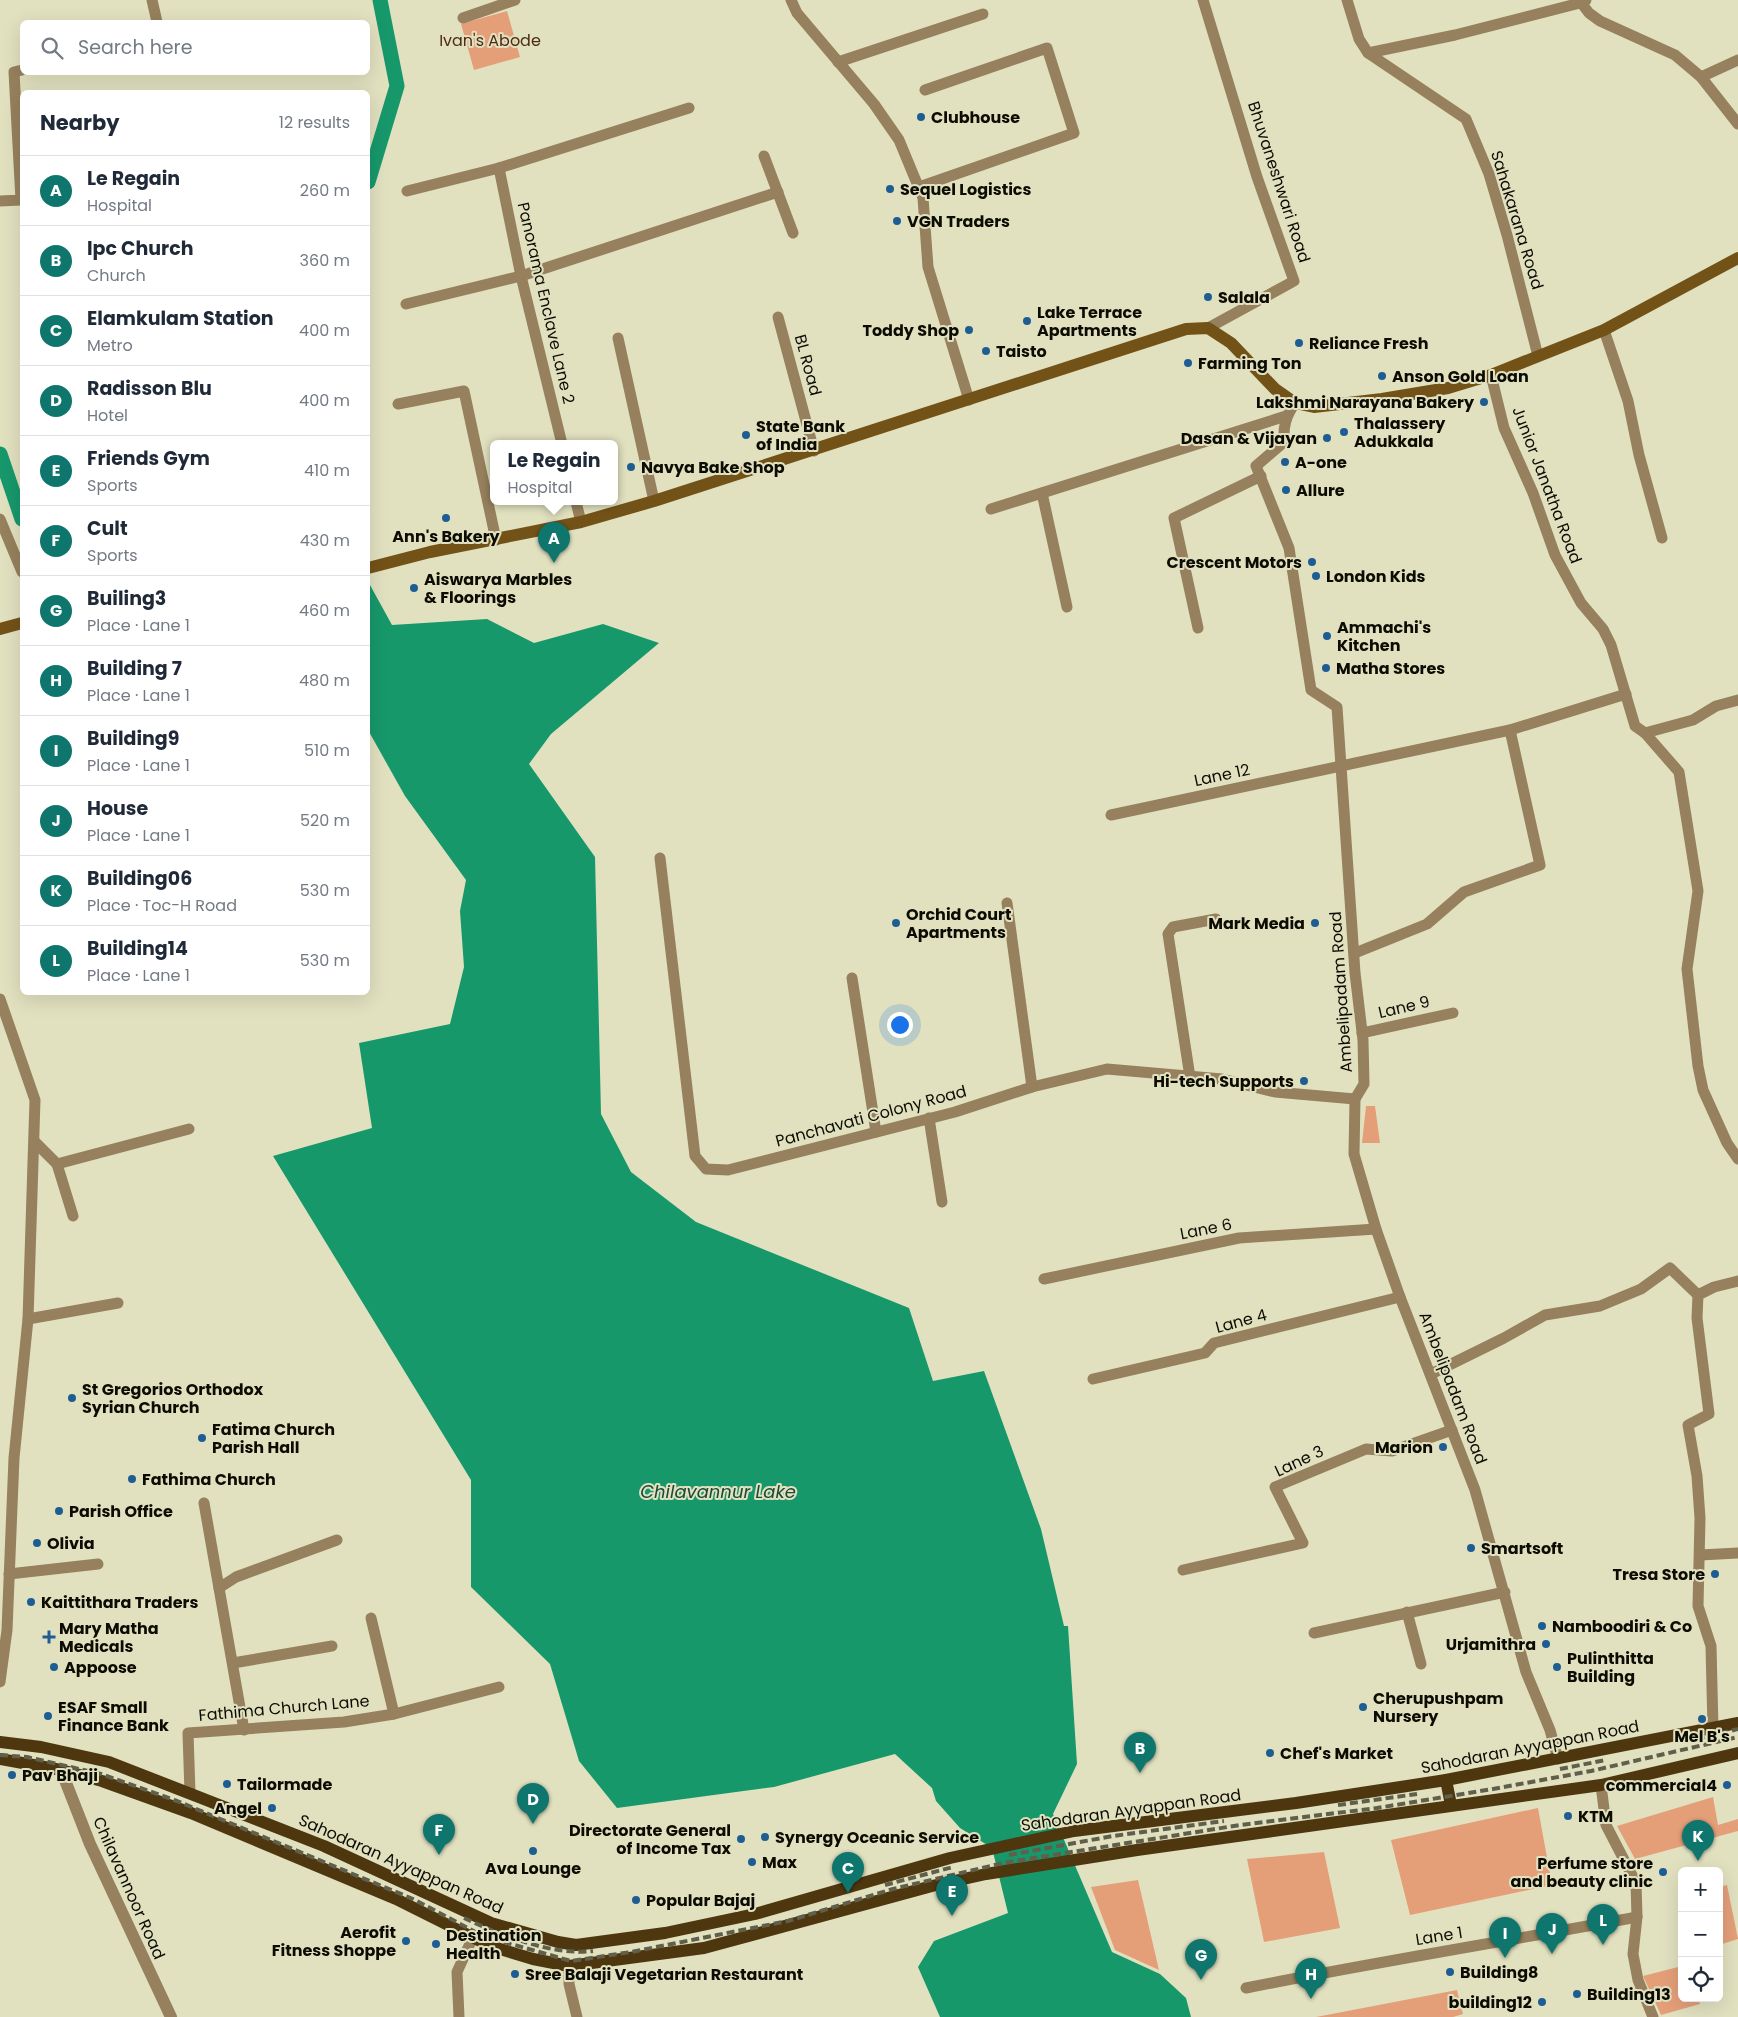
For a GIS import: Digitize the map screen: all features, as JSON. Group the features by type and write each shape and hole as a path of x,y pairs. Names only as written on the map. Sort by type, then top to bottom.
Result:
{"main road":[{"path":"371,567 430,552 581,522 654,501 814,451 1186,329 1208,328 1231,343 1275,389 1295,403 1314,407 1382,399 1448,388 1491,375 1604,330 1738,258"},
{"path":"0,629 20,624"},
{"name":"Sahodaran Ayyappan Road","path":"0,1742 41,1747 109,1762 324,1846 491,1923 558,1942 576,1945 666,1933 755,1914 950,1858 1074,1831 1296,1804 1446,1780 1738,1723"},
{"path":"0,1759 61,1770 111,1784 241,1833 396,1899 490,1946 533,1959 569,1966 704,1948 932,1886 986,1874 1451,1805 1600,1785 1738,1753"},
{"path":"1446,1780 1451,1805"}],"street":[{"path":"152,0 157,20"},
{"path":"463,18 515,0"},
{"path":"791,0 796,13 874,104 899,140 923,198 928,267 969,400"},
{"name":"Bhuvaneshwari Road","path":"1203,0 1257,177 1294,281 1208,328"},
{"name":"Sahakarana Road","path":"1348,0 1359,40 1368,53 1466,120 1489,174 1507,235 1538,356"},
{"path":"1368,53 1455,35 1582,1 1600,21 1675,56 1701,77 1738,124"},
{"path":"838,62 983,14"},
{"path":"919,187 1074,133 1047,48 925,90"},
{"path":"1701,77 1738,60"},
{"path":"20,70 14,72 20,182"},
{"path":"407,190 499,168 689,108"},
{"path":"764,156 793,233"},
{"name":"Panorama Enclave Lane 2","path":"499,168 521,276 561,440"},
{"path":"406,304 521,276 778,192"},
{"path":"0,201 20,200"},
{"name":"BL Road","path":"778,317 814,451"},
{"path":"1604,330 1628,401 1639,455 1662,538"},
{"path":"618,338 654,501"},
{"name":"Junior Janatha Road","path":"1491,375 1504,428 1533,493 1554,555 1581,603 1603,629 1611,645 1635,726 1645,733 1679,772 1698,891 1687,969 1698,1066 1706,1098 1727,1144 1738,1160"},
{"path":"398,404 464,391 496,540"},
{"path":"1198,628 1174,518 1261,476 1256,466 1284,442 1283,430 1286,416 1295,403"},
{"path":"991,509 1286,416"},
{"name":"Ambelipadam Road","path":"1261,476 1289,548 1311,690 1336,707 1339,767 1362,1033 1364,1084 1355,1099 1353,1149 1376,1230 1400,1297 1476,1490 1526,1672 1550,1730 1558,1759"},
{"path":"1042,493 1068,607"},
{"path":"577,505 581,522"},
{"path":"0,519 20,567"},
{"name":"Lane 12","path":"1111,815 1510,730 1626,694"},
{"path":"1645,733 1693,720 1716,706 1738,700"},
{"path":"1355,952 1427,924 1464,892 1540,865 1510,730"},
{"name":"Panchavati Colony Road","path":"660,858 695,1156 706,1169 728,1170 928,1118 1032,1087 1108,1069 1222,1079 1275,1092 1355,1099"},
{"path":"1007,903 1032,1087"},
{"path":"1190,1077 1168,934 1173,927 1216,919"},
{"path":"852,978 876,1132"},
{"path":"0,999 35,1100 28,1319 14,1458 0,1682"},
{"name":"Lane 9","path":"1362,1033 1453,1013"},
{"path":"928,1118 942,1202"},
{"path":"57,1164 189,1129"},
{"path":"35,1142 57,1164 74,1216"},
{"name":"Lane 6","path":"1044,1278 1239,1238 1376,1230"},
{"path":"1431,1374 1504,1338 1545,1315 1600,1306 1641,1289 1670,1268 1698,1296 1697,1318 1709,1414 1688,1424 1697,1476 1700,1555 1698,1606 1710,1646 1713,1728"},
{"path":"1698,1296 1714,1287 1738,1281"},
{"name":"Lane 4","path":"1093,1379 1205,1353 1214,1343 1400,1297"},
{"path":"28,1319 118,1303"},
{"name":"Lane 3","path":"1183,1570 1304,1543 1275,1487 1366,1449 1392,1451 1452,1430"},
{"path":"204,1503 244,1730"},
{"path":"219,1588 236,1576 337,1540"},
{"path":"1700,1555 1738,1553"},
{"path":"8,1574 98,1564"},
{"path":"1314,1633 1505,1592"},
{"path":"1407,1612 1421,1664"},
{"path":"371,1618 394,1714"},
{"path":"233,1663 332,1646"},
{"name":"Fathima Church Lane","path":"190,1793 188,1733 344,1722 394,1714 500,1687"},
{"name":"Chilavannoor Road","path":"61,1770 90,1844 171,2017"},
{"path":"1600,1785 1606,1825 1636,1883 1637,1916 1633,1954 1638,1980 1652,2017"},
{"name":"Lane 1","path":"1246,1988 1637,1916"},
{"path":"459,2017 457,1972 473,1937"},
{"path":"569,1966 569,1984 577,2017"}],"green space":[{"name":"Ivan's Abode","path":"507,11 520,57 474,70 461,24"},
{"path":"1366,1106 1375,1106 1380,1143 1362,1143"},
{"path":"1713,1797 1718,1825 1738,1819 1738,1831 1635,1859 1617,1826"},
{"path":"1538,1808 1552,1885 1410,1915 1391,1840"},
{"path":"1324,1852 1340,1928 1264,1942 1247,1859"},
{"path":"1138,1880 1159,1970 1115,1950 1091,1887"},
{"path":"1727,1885 1738,1939 1723,1944 1723,1912 1723,1886"},
{"path":"1678,1967 1678,2002 1699,2002 1700,2004 1661,2015 1643,1976"},
{"path":"1457,1990 1463,2014 1453,2017 1316,2017"}],"water":[{"name":"Chilavannur Lake","path":"370,585 392,625 487,619 534,643 603,624 659,643 551,734 529,764 595,857 601,1114 631,1172 696,1222 909,1308 933,1381 984,1371 1041,1529 1064,1626 1068,1626 1077,1764 1053,1814 1112,1952 1160,1974 1186,1998 1191,2017 940,2017 918,1967 934,1941 1008,1913 992,1848 960,1828 936,1801 932,1788 895,1754 774,1787 617,1808 579,1761 550,1664 471,1587 471,1480 273,1156 372,1128 359,1043 450,1024 464,967 460,911 466,880 405,796 370,734"}],"waterway":[{"path":"370,175 397,86 380,0"},
{"path":"0,454 20,513"}],"railway":[{"path":"1697,1739 1738,1729"},
{"path":"0,1755 27,1757 101,1774 177,1801 413,1899 483,1936 571,1961 631,1952 788,1921 893,1889 1003,1863 1240,1825 1377,1808 1493,1789 1591,1771 1738,1737"},
{"path":"1560,1769 1606,1760"},
{"path":"1338,1805 1417,1794"},
{"path":"1009,1855 1113,1836 1224,1821"},
{"path":"885,1885 953,1867"},
{"path":"464,1918 527,1943 577,1952 593,1951"}],"place":[{"name":"Clubhouse","path":"921,117"},
{"name":"Sequel Logistics","path":"890,189"},
{"name":"VGN Traders","path":"897,221"},
{"name":"Salala","path":"1208,297"},
{"name":"Lake Terrace Apartments","path":"1027,321"},
{"name":"Toddy Shop","path":"969,330"},
{"name":"Reliance Fresh","path":"1299,343"},
{"name":"Taisto","path":"986,351"},
{"name":"Farming Ton","path":"1188,363"},
{"name":"Anson Gold Loan","path":"1382,376"},
{"name":"Lakshmi Narayana Bakery","path":"1484,402"},
{"name":"Thalassery Adukkala","path":"1344,432"},
{"name":"State Bank of India","path":"746,435"},
{"name":"Dasan & Vijayan","path":"1327,438"},
{"name":"A-one","path":"1285,462"},
{"name":"Navya Bake Shop","path":"631,467"},
{"name":"Allure","path":"1286,490"},
{"name":"Ann's Bakery","path":"446,518"},
{"name":"Crescent Motors","path":"1312,562"},
{"name":"Le Regain","path":"554,563"},
{"name":"London Kids","path":"1316,576"},
{"name":"Aiswarya Marbles & Floorings","path":"414,588"},
{"name":"Ammachi's Kitchen","path":"1327,636"},
{"name":"Matha Stores","path":"1326,668"},
{"name":"Orchid Court Apartments","path":"896,923"},
{"name":"Mark Media","path":"1315,923"},
{"name":"Hi-tech Supports","path":"1304,1081"},
{"name":"St Gregorios Orthodox Syrian Church","path":"72,1398"},
{"name":"Fatima Church Parish Hall","path":"202,1438"},
{"name":"Marion","path":"1443,1447"},
{"name":"Fathima Church","path":"132,1479"},
{"name":"Parish Office","path":"59,1511"},
{"name":"Olivia","path":"37,1543"},
{"name":"Smartsoft","path":"1471,1548"},
{"name":"Tresa Store","path":"1715,1574"},
{"name":"Kaittithara Traders","path":"31,1602"},
{"name":"Namboodiri & Co","path":"1542,1626"},
{"name":"Mary Matha Medicals","path":"49,1637"},
{"name":"Urjamithra","path":"1546,1644"},
{"name":"Appoose","path":"54,1667"},
{"name":"Pulinthitta Building","path":"1557,1667"},
{"name":"Cherupushpam Nursery","path":"1363,1707"},
{"name":"ESAF Small Finance Bank","path":"48,1716"},
{"name":"Mel B's","path":"1702,1719"},
{"name":"Chef's Market","path":"1270,1753"},
{"name":"Ipc Church","path":"1140,1773"},
{"name":"Pav Bhaji","path":"12,1775"},
{"name":"Tailormade","path":"227,1784"},
{"name":"commercial4","path":"1727,1785"},
{"name":"Angel","path":"272,1808"},
{"name":"KTM","path":"1568,1816"},
{"name":"Radisson Blu","path":"533,1824"},
{"name":"Synergy Oceanic Service","path":"765,1837"},
{"name":"Directorate General of Income Tax","path":"741,1839"},
{"name":"Ava Lounge","path":"533,1851"},
{"name":"Cult","path":"439,1855"},
{"name":"Building06","path":"1698,1861"},
{"name":"Max","path":"752,1862"},
{"name":"Perfume store and beauty clinic","path":"1663,1872"},
{"name":"Elamkulam Station","path":"848,1893"},
{"name":"Popular Bajaj","path":"636,1900"},
{"name":"Friends Gym","path":"952,1916"},
{"name":"Aerofit Fitness Shoppe","path":"406,1941"},
{"name":"Destination Health","path":"436,1944"},
{"name":"Building14","path":"1603,1945"},
{"name":"House","path":"1552,1954"},
{"name":"Building9","path":"1505,1958"},
{"name":"Building8","path":"1450,1972"},
{"name":"Sree Balaji Vegetarian Restaurant","path":"515,1974"},
{"name":"Builing3","path":"1201,1980"},
{"name":"Building13","path":"1577,1994"},
{"name":"Building 7","path":"1311,1999"},
{"name":"building12","path":"1542,2002"}]}
